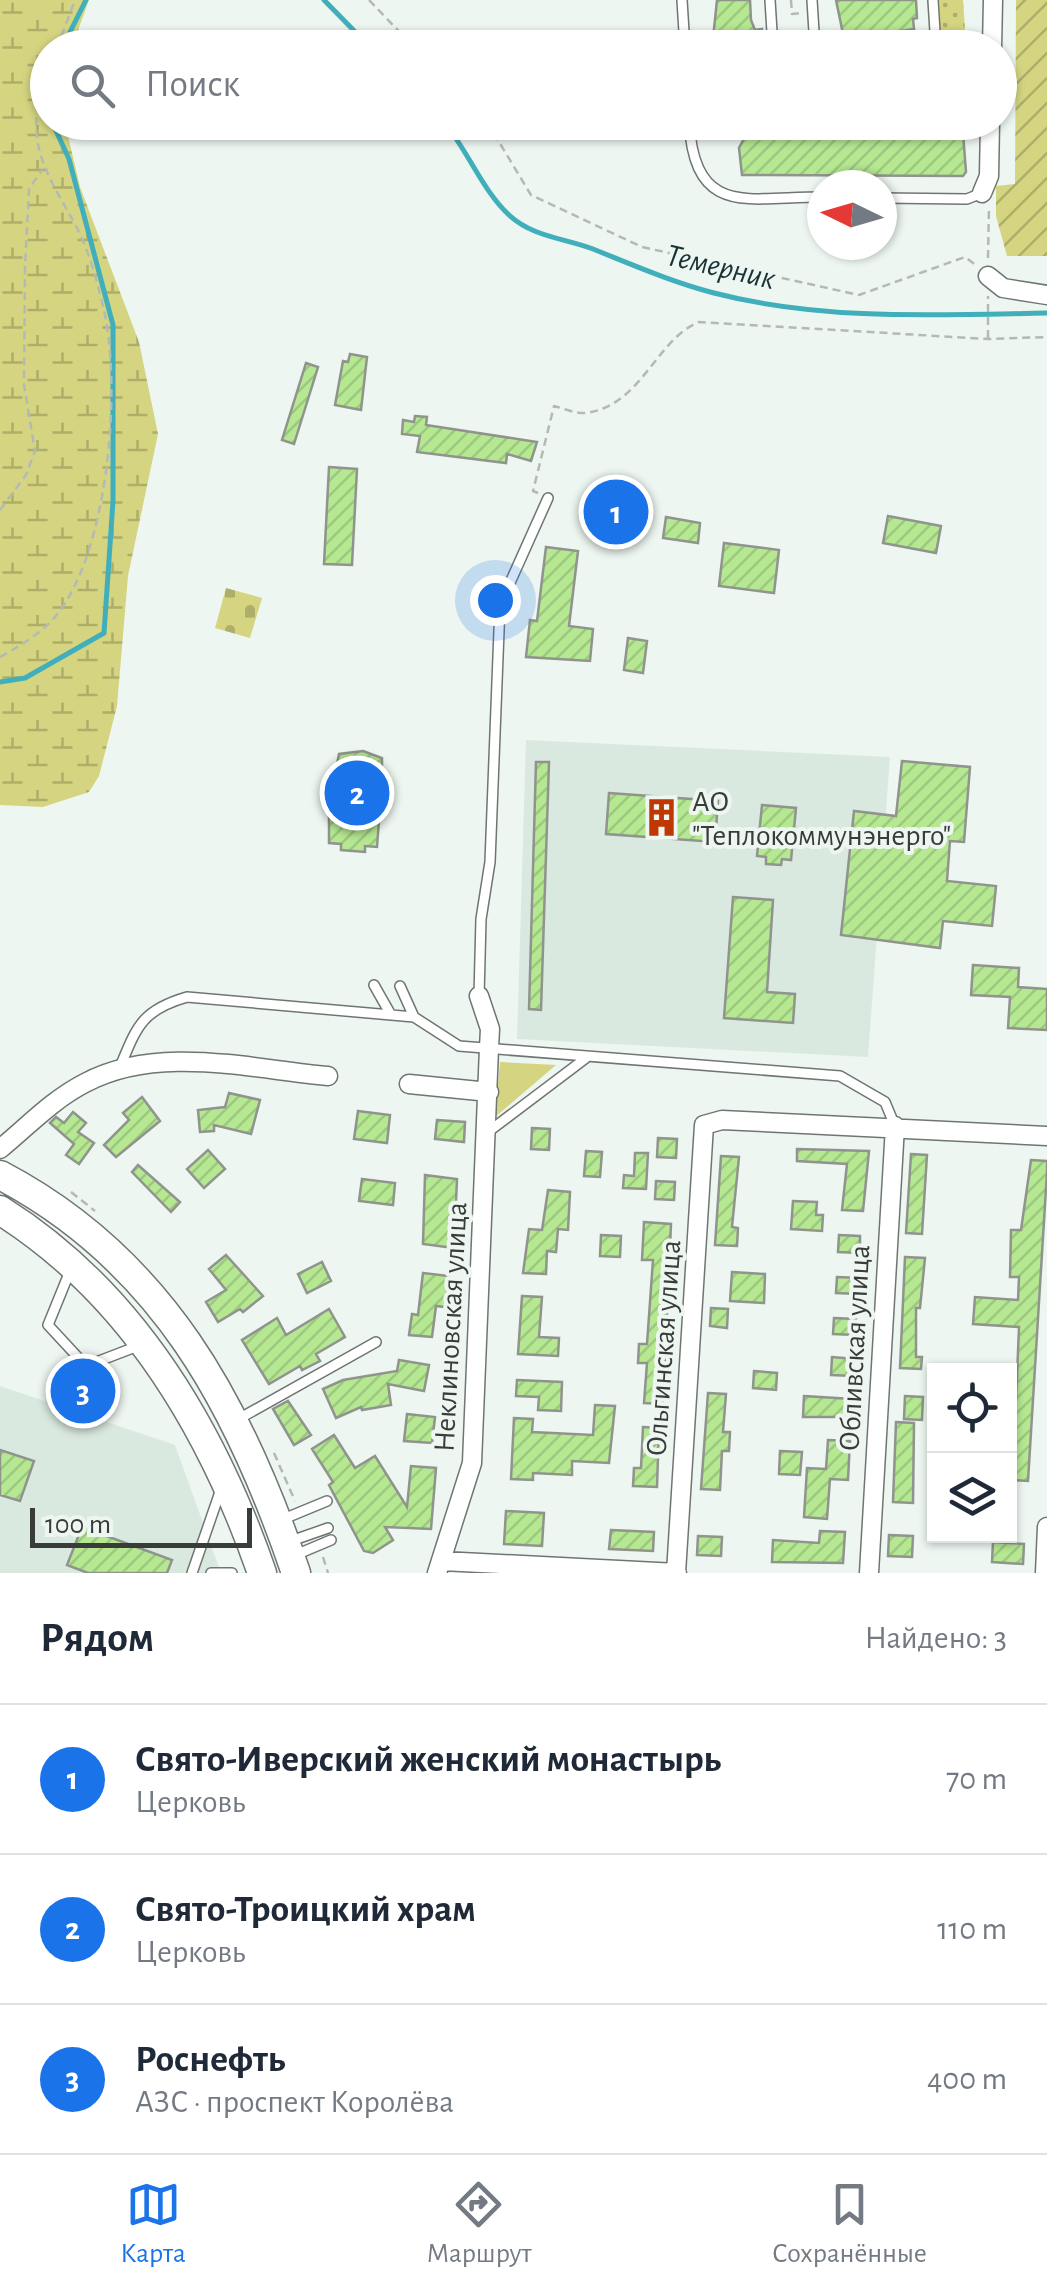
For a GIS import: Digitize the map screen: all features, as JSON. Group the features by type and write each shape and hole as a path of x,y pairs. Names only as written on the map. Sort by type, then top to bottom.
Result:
{"main road":[{"path":"0,1174 84,1225 164,1306 233,1422 288,1549"},
{"path":"0,1210 99,1286 145,1343 196,1421 244,1522 262,1573"}],"street":[{"path":"989,30 990,0"},
{"path":"986,184 989,140"},
{"path":"988,276 1003,288 1047,294"},
{"name":"Неклиновская улица","path":"478,996 490,1029 490,1048 472,1463 439,1567 677,1573"},
{"path":"0,1149 47,1107 120,1067 172,1061 328,1076"},
{"path":"409,1084 488,1092"},
{"name":"Ольгинская улица","path":"677,1573 704,1126 722,1120 894,1126"},
{"path":"894,1126 1047,1136"},
{"name":"Обливская улица","path":"869,1573 894,1126"},
{"path":"1044,1573 1047,1528"}],"lane":[{"path":"682,0 684,30"},
{"path":"770,0 772,30"},
{"path":"812,0 814,30"},
{"path":"934,0 935,30"},
{"path":"691,140 693,163 714,190 732,196 807,197"},
{"path":"897,198 967,198 986,184"},
{"path":"478,996 481,920 490,862 500,606 548,498"},
{"path":"374,985 391,1015"},
{"path":"400,986 414,1017"},
{"path":"120,1067 138,1025 158,1005 188,998 414,1017 459,1046 840,1076 885,1102 894,1126"},
{"path":"486,1133 586,1058"},
{"path":"72,1264 48,1325 86,1366 145,1343"},
{"path":"233,1422 376,1342"},
{"path":"192,1573 224,1482"},
{"path":"288,1549 327,1501"},
{"path":"288,1549 328,1528"},
{"path":"288,1549 331,1540"},
{"path":"211,1573 232,1573"}],"path":[{"path":"64,30 75,0"},
{"path":"368,0 397,30"},
{"path":"791,0 792,14"},
{"path":"0,657 27,642 56,615 90,550 103,510 110,399 106,317 79,233 42,169 36,140"},
{"path":"498,140 532,195 642,247 859,295 965,257 988,276"},
{"path":"0,510 26,474 34,451 24,385 25,267 29,189 42,169"},
{"path":"986,184 988,276"},
{"path":"988,304 988,339"},
{"path":"548,498 534,491 554,406 585,413 630,392 682,328 699,322 988,339 1047,337"}],"shaded area":[{"path":"526,740 890,757 868,1057 517,1039"},
{"path":"0,1386 175,1445 221,1573 0,1573"}],"green space":[{"path":"0,0 89,0 78,30 30,30 30,140 69,140 80,187 139,342 158,434 128,576 117,706 99,776 89,792 43,807 0,805"},
{"path":"939,0 963,0 965,30 940,30"},
{"path":"1016,0 1047,0 1047,256 1007,256 996,216 996,186 1015,184"},
{"path":"226,588 262,598 250,638 215,628"},
{"path":"500,1062 556,1065 495,1117"}],"building":[{"path":"717,0 750,0 755,30 714,30"},
{"path":"836,0 916,0 914,29 842,30"},
{"path":"743,140 964,140 963,176 897,176 897,170 742,175 739,148"},
{"path":"350,354 367,357 361,410 335,405 343,361 348,362"},
{"path":"306,363 318,367 294,444 282,440"},
{"path":"415,416 427,417 426,425 537,442 531,461 507,454 506,463 417,452 420,436 402,434 403,420 414,422"},
{"path":"329,467 357,469 352,565 324,564"},
{"path":"888,516 941,526 936,553 883,543"},
{"path":"666,517 700,523 698,543 663,538"},
{"path":"724,543 779,550 774,593 719,586"},
{"path":"546,547 578,551 569,626 593,629 590,661 526,657 530,620 537,621"},
{"path":"628,638 647,641 643,673 624,670"},
{"path":"363,751 382,758 386,808 380,807 377,847 365,846 365,852 341,850 341,844 329,843 329,779 334,779 339,754"},
{"path":"902,761 970,767 964,842 950,841 947,881 996,886 992,926 943,921 940,948 841,935 854,811 896,816"},
{"path":"536,762 549,762 541,1010 529,1009"},
{"name":"АО \"Теплокоммунэнерго\"","path":"609,793 718,801 715,842 606,834"},
{"path":"762,805 796,808 791,860 782,859 781,865 766,864 766,857 757,856"},
{"path":"733,897 773,900 767,992 795,994 793,1023 724,1018"},
{"path":"973,965 1019,968 1018,987 1047,989 1047,1030 1008,1028 1010,997 971,995"},
{"path":"229,1093 260,1100 251,1134 214,1125 214,1131 200,1132 198,1110 225,1107"},
{"path":"142,1097 160,1121 116,1157 104,1145 129,1120 123,1113"},
{"path":"358,1111 390,1115 387,1143 354,1139"},
{"path":"73,1112 86,1123 78,1132 94,1143 79,1164 66,1155 74,1144 50,1123 56,1117 64,1123"},
{"path":"437,1120 465,1122 464,1142 435,1139"},
{"path":"532,1128 550,1129 549,1150 531,1149"},
{"path":"658,1138 677,1139 676,1158 657,1157"},
{"path":"797,1149 869,1151 863,1211 842,1210 847,1164 797,1161"},
{"path":"208,1150 225,1169 204,1188 187,1169"},
{"path":"586,1151 602,1152 600,1177 584,1176"},
{"path":"635,1153 648,1153 646,1189 623,1188 624,1175 634,1176"},
{"path":"911,1154 927,1155 922,1234 906,1233"},
{"path":"721,1156 739,1157 732,1227 738,1228 737,1246 715,1245"},
{"path":"1031,1160 1047,1161 1028,1481 1017,1480 1019,1327 973,1324 975,1297 1018,1300 1019,1277 1010,1277 1011,1230 1021,1230"},
{"path":"138,1165 180,1202 171,1212 132,1172"},
{"path":"425,1175 457,1179 454,1248 423,1244"},
{"path":"362,1179 395,1183 393,1205 359,1201"},
{"path":"656,1181 675,1182 674,1200 655,1199"},
{"path":"548,1190 570,1192 568,1230 558,1229 556,1252 547,1251 546,1274 523,1273 529,1229 542,1230"},
{"path":"793,1201 817,1202 816,1215 823,1215 822,1231 791,1229"},
{"path":"644,1222 671,1224 663,1404 644,1403 647,1363 638,1363 639,1344 647,1344 653,1260 642,1260"},
{"path":"601,1235 621,1236 620,1257 600,1256"},
{"path":"839,1235 860,1236 860,1253 838,1252"},
{"path":"226,1255 263,1296 243,1312 240,1309 218,1322 206,1302 226,1290 209,1269"},
{"path":"905,1257 925,1258 920,1308 916,1308 916,1357 922,1357 921,1369 900,1368"},
{"path":"322,1262 331,1281 307,1293 298,1274"},
{"path":"732,1272 765,1274 764,1303 730,1301"},
{"path":"423,1273 449,1276 445,1307 436,1306 432,1337 409,1335 412,1314 418,1315"},
{"path":"837,1277 859,1278 858,1294 836,1293"},
{"path":"522,1296 542,1297 539,1337 559,1338 558,1356 518,1354"},
{"path":"711,1308 728,1309 727,1328 710,1326"},
{"path":"329,1309 345,1337 316,1354 320,1361 302,1370 300,1366 269,1384 242,1340 277,1318 286,1335"},
{"path":"834,1318 856,1319 855,1335 833,1334"},
{"path":"832,1357 854,1359 853,1376 831,1375"},
{"path":"399,1360 429,1365 424,1391 388,1384 391,1405 362,1410 361,1407 336,1418 323,1389 343,1380 397,1371"},
{"path":"101,1371 118,1392 95,1412 77,1391"},
{"path":"754,1371 777,1373 776,1390 753,1388"},
{"path":"517,1380 562,1382 561,1411 538,1410 539,1397 516,1396"},
{"path":"708,1393 726,1394 723,1432 730,1432 729,1451 722,1451 720,1490 701,1489"},
{"path":"804,1396 852,1399 851,1417 803,1417"},
{"path":"905,1396 923,1397 922,1420 904,1419"},
{"path":"288,1401 311,1435 294,1445 273,1409"},
{"path":"595,1405 615,1406 609,1463 572,1461 572,1475 533,1473 533,1480 511,1479 514,1418 533,1419 532,1432 593,1435"},
{"path":"407,1414 435,1417 432,1443 404,1441"},
{"path":"896,1422 914,1423 913,1503 893,1502"},
{"path":"643,1427 659,1428 657,1487 633,1486 634,1468 641,1468"},
{"path":"334,1435 355,1468 375,1456 407,1507 411,1466 436,1468 431,1529 385,1527 393,1540 373,1553 364,1551 329,1485 333,1482 312,1449"},
{"path":"828,1440 850,1441 848,1480 830,1479 827,1519 804,1517 807,1468 826,1469"},
{"path":"0,1450 34,1461 20,1501 0,1495"},
{"path":"780,1451 802,1452 800,1475 779,1474"},
{"path":"506,1511 544,1513 542,1546 504,1544"},
{"path":"82,1527 172,1560 167,1573 88,1573 67,1565"},
{"path":"611,1530 654,1532 653,1551 609,1549"},
{"path":"820,1531 845,1532 843,1563 772,1562 773,1540 819,1543"},
{"path":"889,1535 913,1536 912,1557 888,1556"},
{"path":"698,1536 722,1537 721,1556 697,1555"},
{"path":"993,1543 1024,1544 1023,1564 992,1562"}],"waterway":[{"name":"Темерник","path":"71,30 86,0"},
{"name":"Темерник","path":"324,0 353,30"},
{"name":"Темерник","path":"0,682 25,678 104,633 113,501 113,325 69,159 60,140"},
{"name":"Темерник","path":"457,140 491,194 518,222 538,233 593,249 698,289 755,302 838,312 1047,313"}],"place":[{"name":"Свято-Иверский женский монастырь","path":"616,512"},
{"name":"Свято-Троицкий храм","path":"357,793"},
{"name":"АО \"Теплокоммунэнерго\"","path":"662,818"},
{"name":"Роснефть","path":"83,1391"}]}
